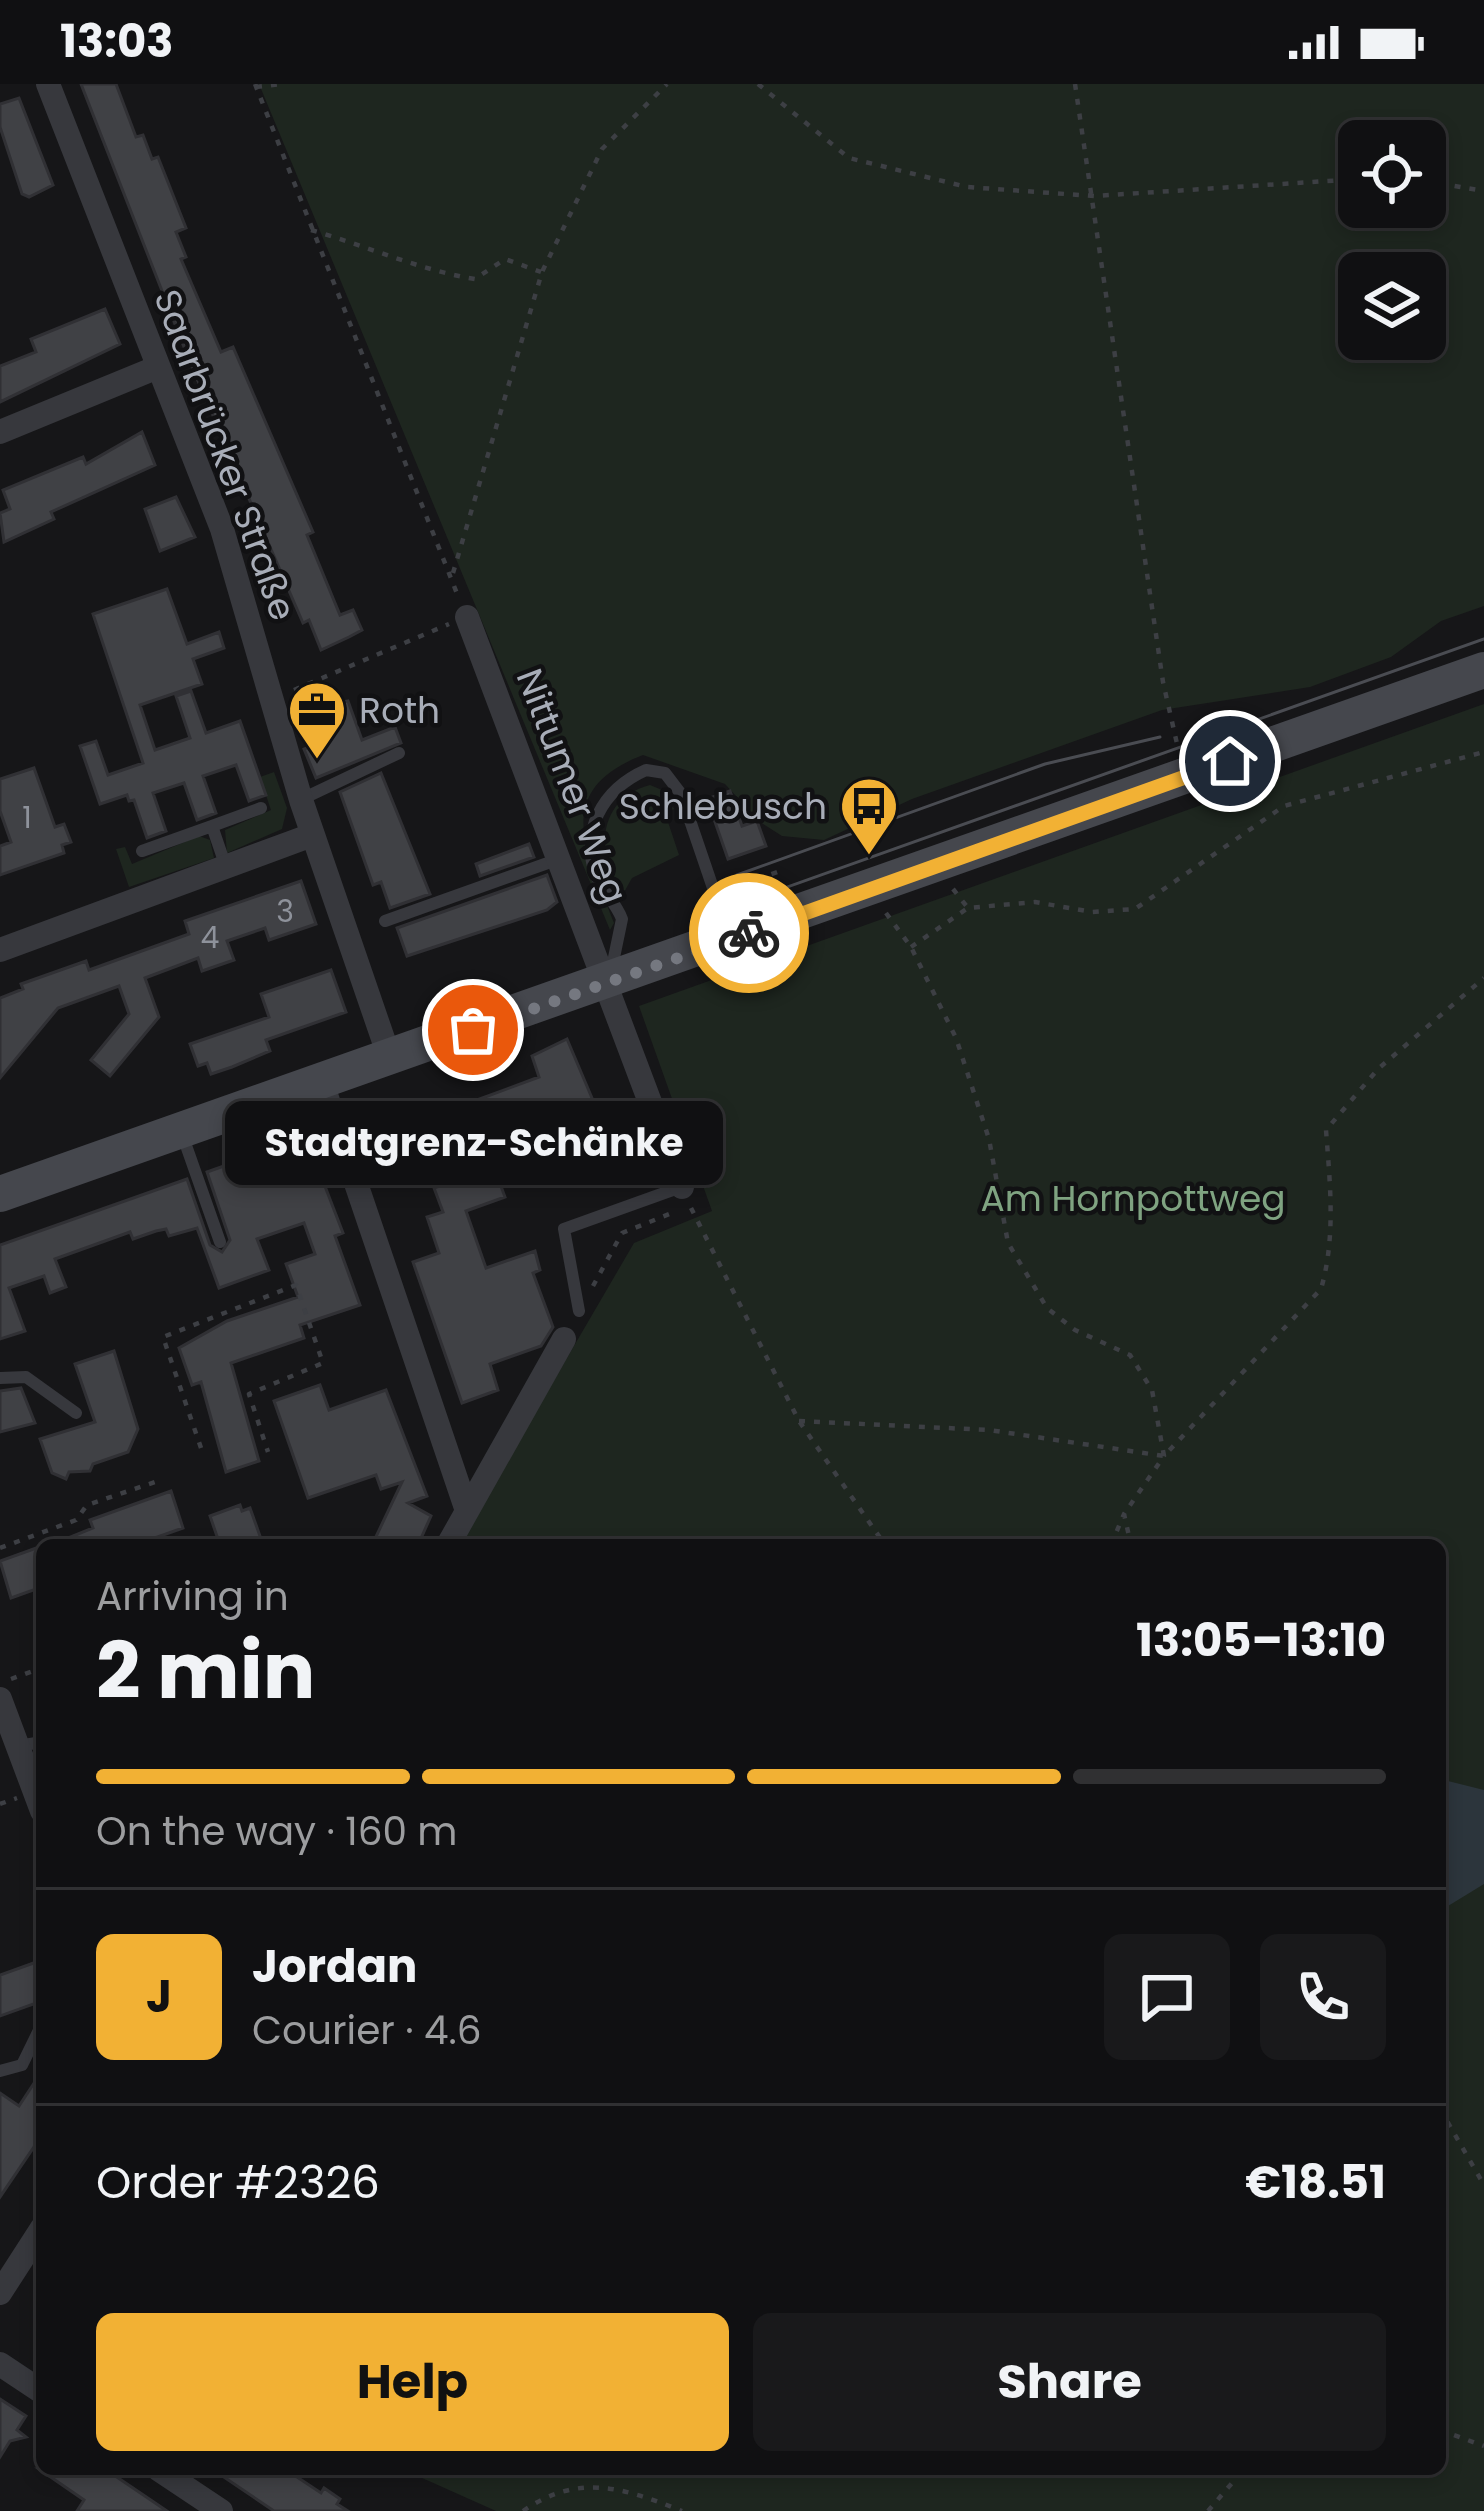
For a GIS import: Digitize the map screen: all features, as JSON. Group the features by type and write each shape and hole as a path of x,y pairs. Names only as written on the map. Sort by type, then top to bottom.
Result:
{"main road":[{"path":"0,1194 652,967 727,929 1188,776 1484,670"}],"street":[{"name":"Saarbrücker Straße","path":"48,84 222,529 312,835 390,1059"},
{"path":"0,432 158,368"},
{"name":"Nittumer Weg","path":"466,617 562,858 686,1196"},
{"path":"0,950 312,835"},
{"path":"322,1083 467,1511"},
{"path":"451,1539 564,1339"},
{"path":"0,1699 30,1744 36,1777"},
{"path":"0,2293 36,2237"},
{"path":"0,2363 36,2388"},
{"path":"167,2475 220,2511"}],"lane":[{"path":"301,800 399,753"},
{"path":"609,982 622,919 600,886 590,840 608,795 630,777 656,769 674,781 727,929"},
{"path":"142,851 261,808"},
{"path":"212,826 226,867"},
{"path":"385,920 562,858"},
{"path":"182,1132 220,1242"},
{"path":"579,1311 564,1229 686,1196"},
{"path":"0,1378 26,1377 76,1413"},
{"path":"0,2071 7,2074 22,2065 36,2036"}],"path":[{"path":"281,84 256,86 452,579 542,272 602,149 667,84"},
{"path":"758,84 849,158 968,187 1094,196 1338,180"},
{"path":"1075,84 1163,682 1188,776"},
{"path":"1446,185 1484,191"},
{"path":"311,230 383,251 430,272 476,280 505,259 542,272"},
{"path":"273,700 466,617"},
{"path":"911,947 968,908 1035,902 1092,912 1135,909 1284,806 1484,752"},
{"path":"715,894 780,871"},
{"path":"950,884 968,908"},
{"path":"883,908 911,947 969,1078 989,1139 1008,1243 1047,1308 1075,1330 1130,1355 1152,1390 1164,1456"},
{"path":"1114,1539 1124,1514 1164,1456 1321,1289 1329,1262 1331,1211 1326,1130 1378,1069 1484,978"},
{"path":"579,1311 622,1233 686,1196 799,1421 881,1539"},
{"path":"201,1448 163,1337 296,1285 323,1363 250,1394 268,1452"},
{"path":"799,1421 989,1430 1164,1456"},
{"path":"0,1548 76,1520 87,1504 161,1480"},
{"path":"1124,1514 1130,1539"},
{"path":"0,1683 36,1670"},
{"path":"1446,2119 1484,2185"},
{"path":"1446,2432 1484,2446"},
{"path":"1208,2511 1239,2475"},
{"path":"523,2511 554,2490 590,2484 682,2511"}],"green space":[{"path":"259,84 1484,84 1484,606 1441,621 1391,657 1310,687 1162,710 912,799 824,840 782,836 760,822 725,784 643,755 614,770 595,787 586,806 587,849 614,923 610,930"},
{"name":"Am Hornpottweg","path":"1484,704 1484,2511 496,2511 415,2475 1446,2475 1446,1539 461,1539 634,1243 712,1211 639,1006"},
{"path":"274,772 287,808 282,829 227,853 225,830 271,810 260,777"},
{"path":"650,785 662,790 674,809 665,813 679,855 632,878 623,894 608,863 606,831 619,803"},
{"path":"199,836 210,840 214,858 129,887 116,849 125,847 132,864"}],"shaded area":[{"path":"1446,1780 1484,1790 1484,1884 1448,1906"}],"building":[{"path":"81,84 116,84 136,137 143,135 152,159 158,157 186,228 176,232 186,257 181,259 221,352 233,347 313,532 307,535 340,615 353,610 362,630 321,650 309,620 303,623 191,365"},
{"path":"19,98 53,185 29,197 22,194 0,127 0,104"},
{"path":"105,309 120,344 0,402 0,366 36,352 31,339"},
{"path":"142,432 155,465 51,512 54,519 4,542 0,513 10,509 3,490 83,457 86,464"},
{"path":"176,497 195,537 160,551 145,509"},
{"path":"167,589 187,644 219,632 224,648 193,659 202,684 140,705 155,750 190,738 176,696 191,691 206,733 240,721 266,795 249,801 236,765 203,776 216,813 197,820 184,783 153,793 166,831 147,838 134,800 129,801 127,795 100,804 80,746 96,741 108,775 143,763 93,614"},
{"path":"348,701 362,740 395,727 401,743 316,778 304,749 324,741 311,708"},
{"path":"34,768 55,827 64,824 71,842 62,845 64,853 0,875 0,846 11,842 0,811 0,779"},
{"path":"381,773 430,894 390,908 381,882 373,885 340,792"},
{"path":"730,791 742,826 757,821 766,846 728,859 707,799"},
{"path":"529,844 534,857 480,876 476,864"},
{"path":"547,875 557,902 547,910 407,956 397,928"},
{"path":"301,881 316,924 269,940 265,928 227,941 234,960 202,971 198,958 145,978 159,1017 110,1076 91,1060 129,1014 119,986 58,1008 0,1078 0,998 23,989 21,984 86,961 89,970 189,934 185,921"},
{"path":"331,970 346,1012 266,1040 270,1051 232,1067 211,1074 207,1063 198,1066 190,1044 269,1017 261,994"},
{"path":"567,1039 603,1124 561,1139 551,1112 484,1140 505,1197 466,1211 486,1268 535,1251 540,1270 533,1273 553,1327 541,1346 490,1364 498,1390 462,1403 413,1262 439,1253 427,1217 443,1212 434,1188 442,1185 428,1147 484,1120 477,1100 539,1077 532,1056"},
{"path":"397,1107 412,1149 388,1158 373,1116"},
{"path":"306,1137 343,1233 335,1236 360,1305 300,1325 304,1338 231,1363 259,1461 226,1472 201,1382 192,1385 179,1348 227,1321 298,1297 286,1264 315,1254 304,1223 257,1239 269,1270 219,1288 197,1228 169,1236 166,1229 133,1239 130,1232 55,1259 66,1287 50,1293 44,1276 9,1288 25,1331 0,1339 0,1245 187,1179 210,1245 222,1252 230,1240 207,1172"},
{"path":"114,1351 138,1429 128,1452 93,1464 90,1471 69,1472 66,1479 52,1473 40,1439 95,1422 75,1364"},
{"path":"320,1385 329,1410 386,1390 427,1496 408,1503 431,1516 421,1539 375,1539 402,1482 381,1489 376,1475 308,1498 274,1401"},
{"path":"21,1388 35,1423 0,1432 0,1391"},
{"path":"171,1491 183,1528 152,1539 66,1539 93,1528 90,1520"},
{"path":"240,1505 242,1511 250,1508 260,1536 218,1539 210,1516"},
{"path":"36,1548 36,1589 11,1598 0,1561"},
{"path":"36,1962 36,2003 0,2016 0,1975"},
{"path":"36,2080 36,2144 0,2197 0,2093 19,2106"},
{"path":"0,2399 26,2416 17,2430 26,2437 10,2441 0,2457"},
{"path":"48,2475 114,2475 167,2511 77,2511 84,2500"},
{"path":"221,2475 294,2475 321,2493 324,2488 348,2511 274,2511"}],"tram line":[{"path":"748,901 1484,639"},
{"path":"737,875 1045,764 1160,737"}],"way so far":[{"path":"473,1030 749,933"}],"place":[{"name":"Roth","path":"317,761"},
{"name":"Schlebusch","path":"869,857"},
{"name":"Stadtgrenz-Schänke","path":"473,1030"}],"route":[{"path":"749,933 1230,761"}]}
